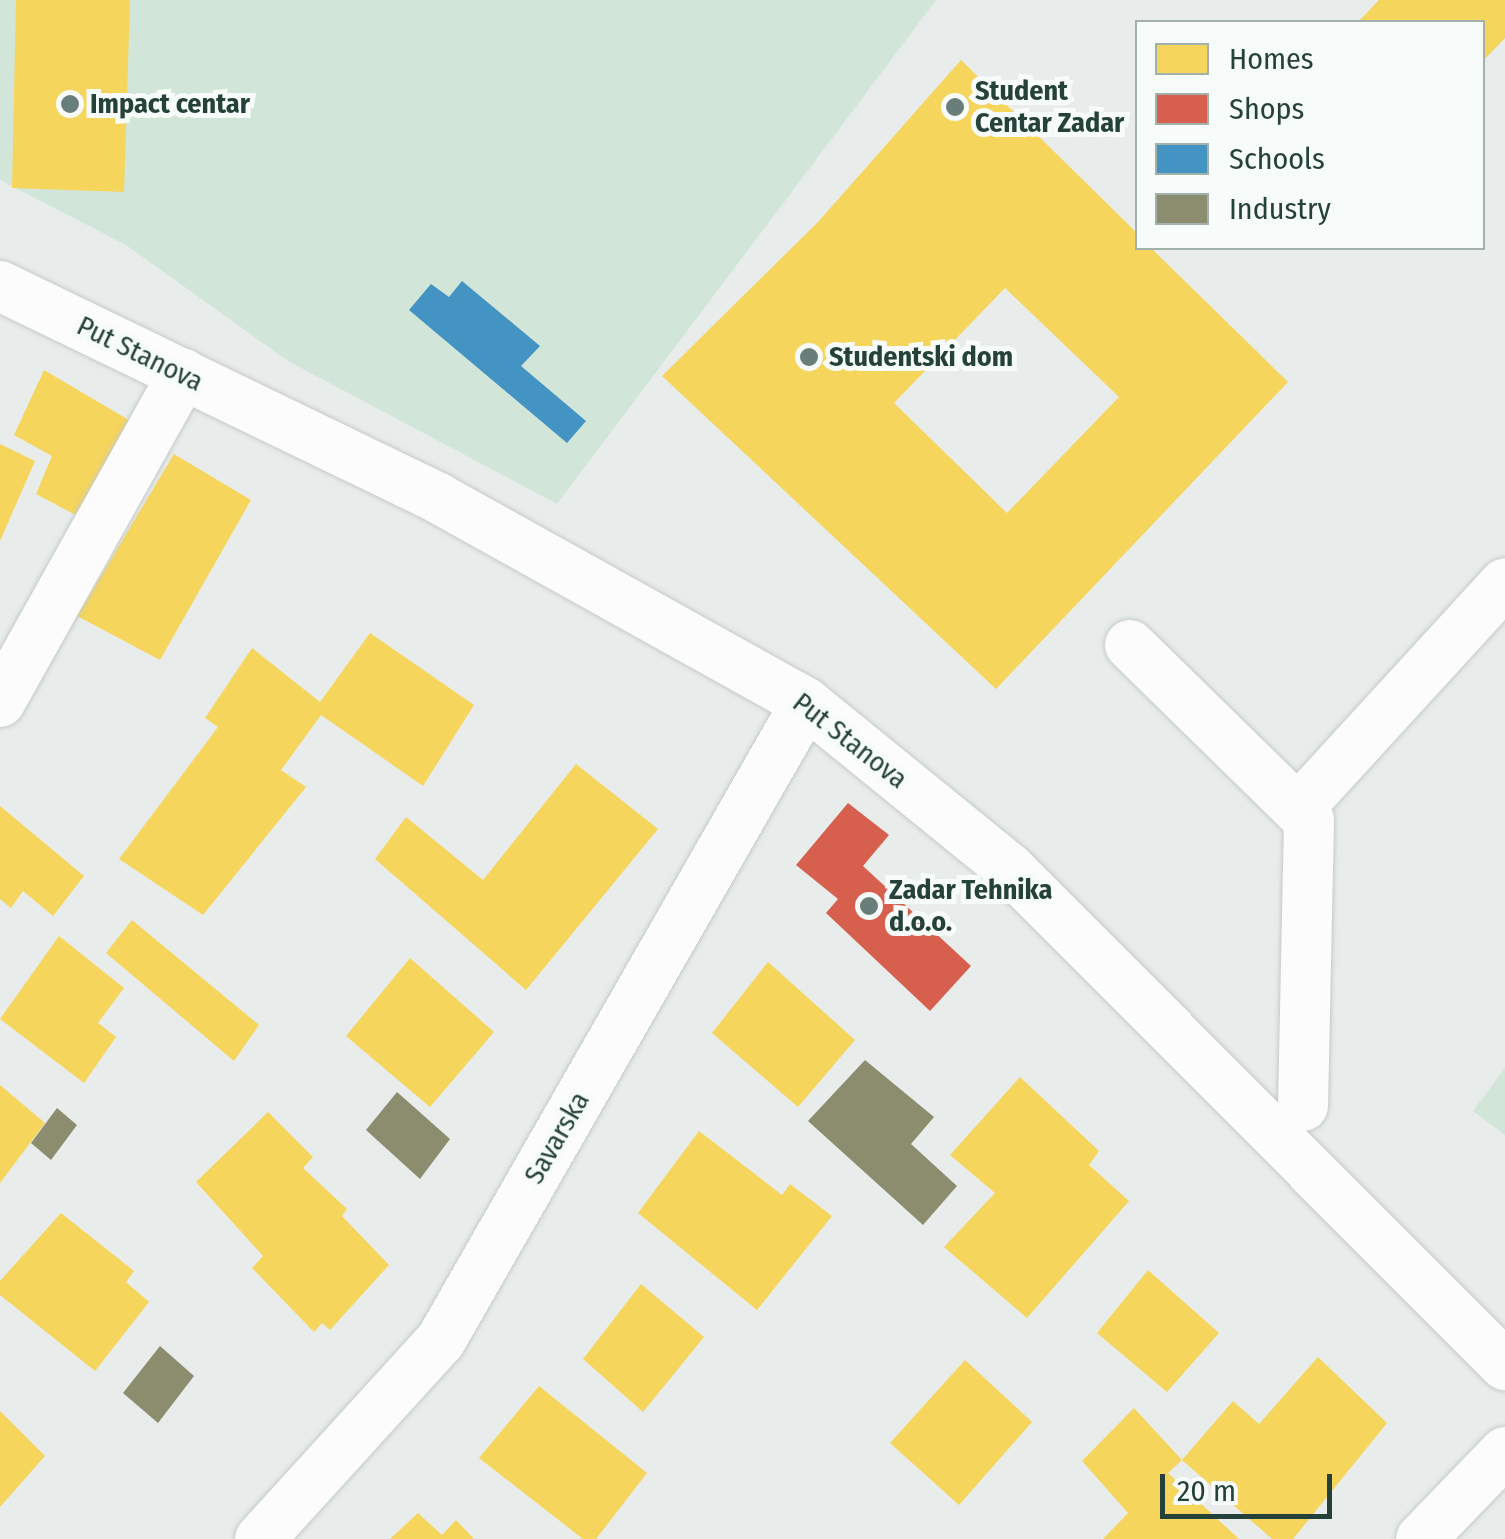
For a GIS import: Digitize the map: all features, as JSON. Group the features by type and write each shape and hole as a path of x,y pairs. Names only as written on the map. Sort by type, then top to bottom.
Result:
{"street":[{"name":"Put Stanova","path":"0,286 438,498 806,703 1010,869 1505,1364"},
{"path":"0,702 183,374"},
{"path":"1298,809 1505,582"},
{"path":"1130,645 1309,820 1303,1106"},
{"name":"Savarska","path":"260,1539 441,1340 806,703"},
{"path":"1420,1539 1505,1452"}],"green space":[{"path":"0,0 936,0 557,504 288,361 126,245 0,180"},
{"path":"1505,1068 1505,1135 1473,1111"}],"building: Homes":[{"name":"Impact centar","path":"16,0 130,0 124,192 12,188"},
{"path":"1379,0 1505,0 1505,38 1485,59 1485,20 1360,20"},
{"name":"Studentski dom","path":"961,60 1135,231 1135,250 1153,250 1288,382 996,689 662,376 818,222","holes":["1005,288 1119,397 1007,513 894,403"]},
{"path":"44,370 134,423 83,519 36,494 52,456 14,435"},
{"path":"0,444 35,461 0,541"},
{"path":"174,454 251,500 160,660 77,616"},
{"path":"370,633 474,705 423,786 321,715 281,770 306,787 203,915 119,859 218,727 205,718 252,648 320,702"},
{"path":"576,764 658,829 526,990 375,859 406,817 483,880"},
{"path":"0,806 84,876 53,916 23,891 11,908 0,899"},
{"path":"132,920 259,1025 234,1061 106,953"},
{"path":"59,936 124,988 98,1023 116,1037 84,1083 0,1019"},
{"path":"410,958 494,1032 430,1107 346,1036"},
{"path":"768,962 855,1040 798,1107 712,1033"},
{"path":"1020,1077 1099,1151 1089,1165 1129,1201 1027,1318 944,1247 995,1193 950,1155"},
{"path":"0,1085 45,1123 0,1183"},
{"path":"268,1112 313,1157 303,1168 347,1209 342,1216 389,1265 330,1330 322,1323 314,1332 252,1268 263,1256 196,1182"},
{"path":"699,1131 782,1195 790,1184 832,1216 757,1310 638,1213"},
{"path":"61,1213 134,1271 126,1282 149,1302 95,1371 0,1295 0,1281"},
{"path":"1148,1270 1219,1333 1167,1392 1097,1333"},
{"path":"641,1284 704,1337 643,1412 583,1359"},
{"path":"1318,1357 1387,1423 1293,1539 1272,1539 1182,1460 1233,1401 1259,1424"},
{"path":"965,1360 1032,1422 959,1505 890,1443"},
{"path":"539,1386 647,1473 596,1539 583,1539 479,1458"},
{"path":"1134,1408 1182,1460 1168,1473 1239,1539 1103,1539 1128,1513 1082,1461"},
{"path":"0,1411 45,1456 0,1507"},
{"path":"418,1513 442,1535 456,1520 474,1539 390,1539"}],"building: Shops":[{"name":"Zadar Tehnika d.o.o.","path":"848,803 889,835 863,866 971,966 930,1011 826,913 838,899 796,865"}],"building: Schools":[{"path":"462,281 540,346 521,366 586,421 567,443 409,310 431,284 449,297"}],"building: Industry":[{"path":"865,1060 934,1117 911,1144 957,1186 923,1225 808,1121"},
{"path":"397,1092 450,1139 420,1179 366,1130"},
{"path":"57,1108 77,1125 51,1160 31,1143"},
{"path":"160,1346 194,1376 158,1423 123,1393"}],"place":[{"name":"Impact centar","path":"70,104"},
{"name":"Student Centar Zadar","path":"955,107"},
{"name":"Studentski dom","path":"809,357"},
{"name":"Zadar Tehnika d.o.o.","path":"869,906"}]}
